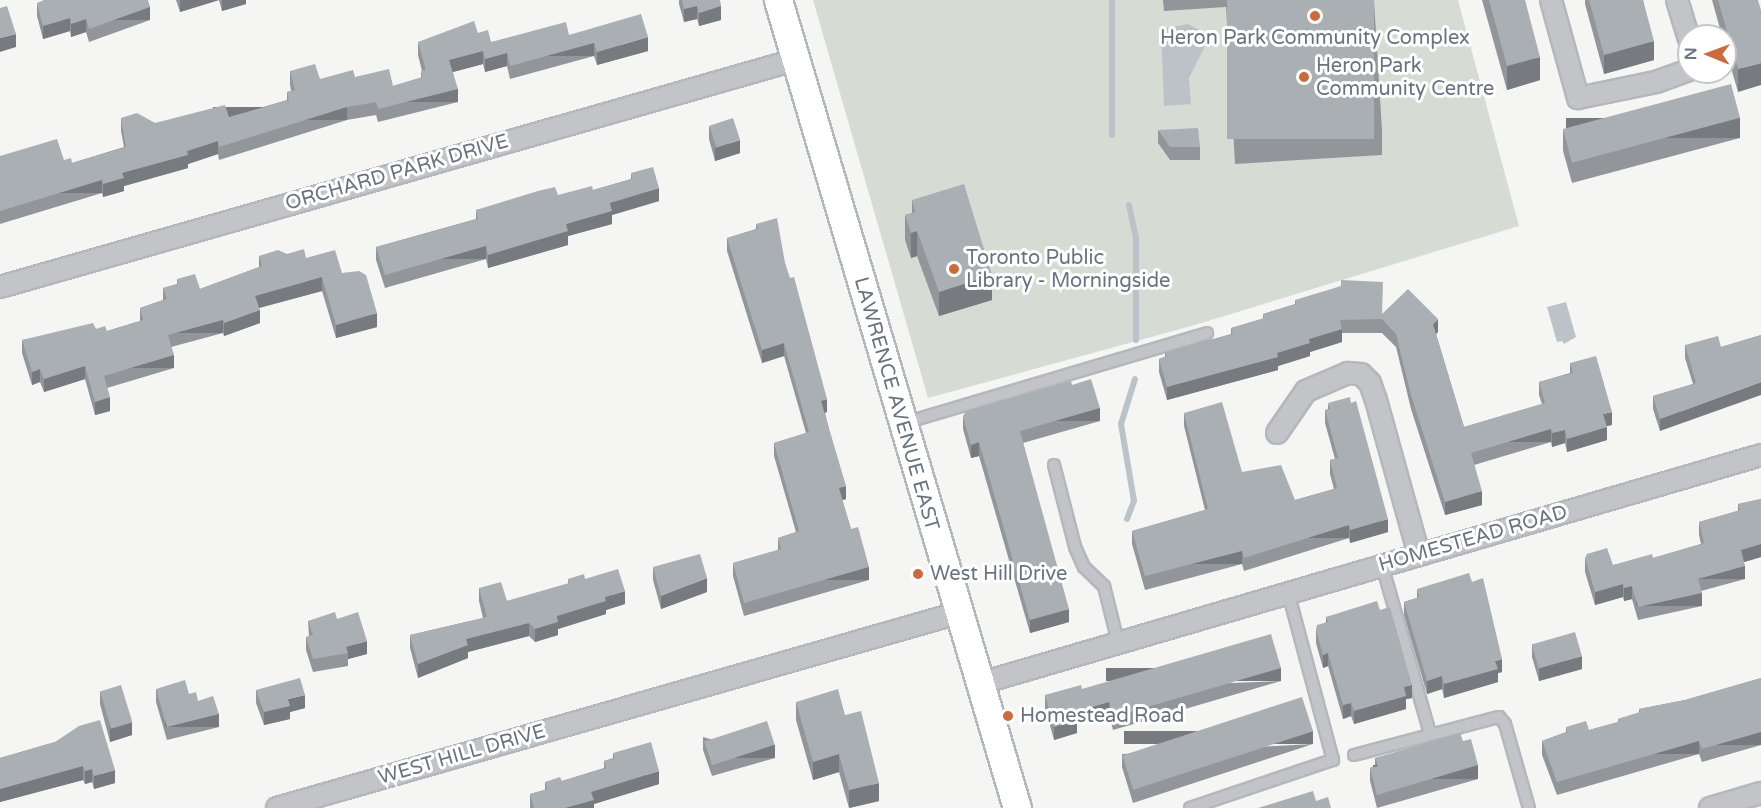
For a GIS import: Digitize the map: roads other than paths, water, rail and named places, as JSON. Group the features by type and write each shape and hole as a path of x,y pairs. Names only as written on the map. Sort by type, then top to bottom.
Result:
{"main road":[{"name":"LAWRENCE AVENUE EAST","path":"778,0 978,684 1017,808"}],"street":[{"path":"1551,0 1578,98 1656,82 1677,74"},
{"path":"1677,0 1684,24"},
{"name":"ORCHARD PARK DRIVE","path":"0,287 795,60"},
{"path":"1277,434 1306,391 1341,375 1361,374 1370,382 1377,400 1419,555"},
{"name":"HOMESTEAD ROAD","path":"978,684 1761,455"},
{"name":"WEST HILL DRIVE","path":"277,808 958,612"},
{"path":"1710,808 1761,793"}],"lane":[{"path":"901,423 1207,333"},
{"path":"1053,465 1075,547 1084,567 1104,586 1118,642"},
{"path":"1382,565 1430,733"},
{"path":"1190,808 1333,760 1288,592"},
{"path":"1354,755 1430,733 1499,717 1505,724 1529,808"}],"waterway":[{"path":"1112,0 1112,135"},
{"path":"1129,205 1136,237 1136,340"},
{"path":"1127,519 1134,501 1121,424 1135,379"}],"place":[{"name":"Heron Park Community Complex","path":"1315,16"},
{"name":"Heron Park Community Centre","path":"1304,77"},
{"name":"Toronto Public Library - Morningside","path":"954,269"},
{"name":"West Hill Drive","path":"918,574"},
{"name":"Homestead Road","path":"1008,716"}]}
